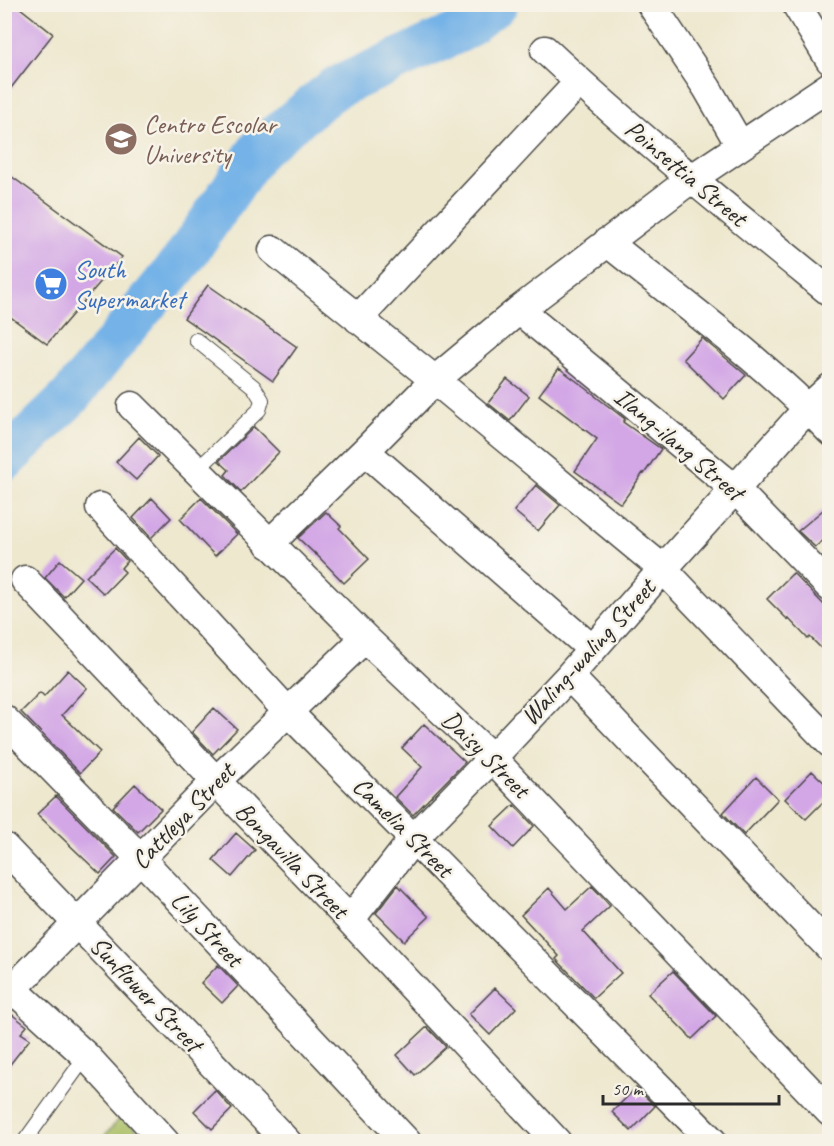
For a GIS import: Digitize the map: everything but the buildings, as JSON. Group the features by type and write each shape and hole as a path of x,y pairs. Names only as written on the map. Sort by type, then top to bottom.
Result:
{"street":[{"path":"651,4 707,88 740,145"},
{"path":"796,4 830,60"},
{"name":"Poinsettia Street","path":"545,50 691,179 830,292"},
{"path":"358,319 579,82"},
{"path":"270,544 435,380 519,310 691,179 830,86"},
{"path":"607,242 740,348 830,430"},
{"path":"273,250 663,568 830,743"},
{"name":"Ilang-ilang Street","path":"519,310 735,489 830,587"},
{"name":"Waling-waling Street","path":"350,920 414,838 569,676 808,408 830,388"},
{"name":"Daisy Street","path":"132,406 364,638 492,758 830,1112"},
{"path":"365,451 592,649"},
{"name":"Camelia Street","path":"100,507 288,712 712,1142"},
{"name":"Bongavilla Street","path":"25,580 350,920 557,1142"},
{"name":"Cattleya Street","path":"7,989 78,923 216,782 364,638"},
{"path":"569,676 830,948"},
{"name":"Lily Street","path":"4,719 141,859 407,1142"},
{"name":"Sunflower Street","path":"4,846 287,1142"},
{"path":"7,989 86,1056 165,1142"}],"lane":[{"path":"196,340 254,387 262,400 259,410 197,470"},
{"path":"24,1142 86,1056"}],"green space":[{"path":"123,1115 147,1142 99,1142"}],"waterway":[{"path":"4,461 69,398 182,261 259,149 335,88 461,31 497,4"}],"place":[{"name":"Centro Escolar University","path":"121,139"},
{"name":"South Supermarket","path":"51,284"}]}
